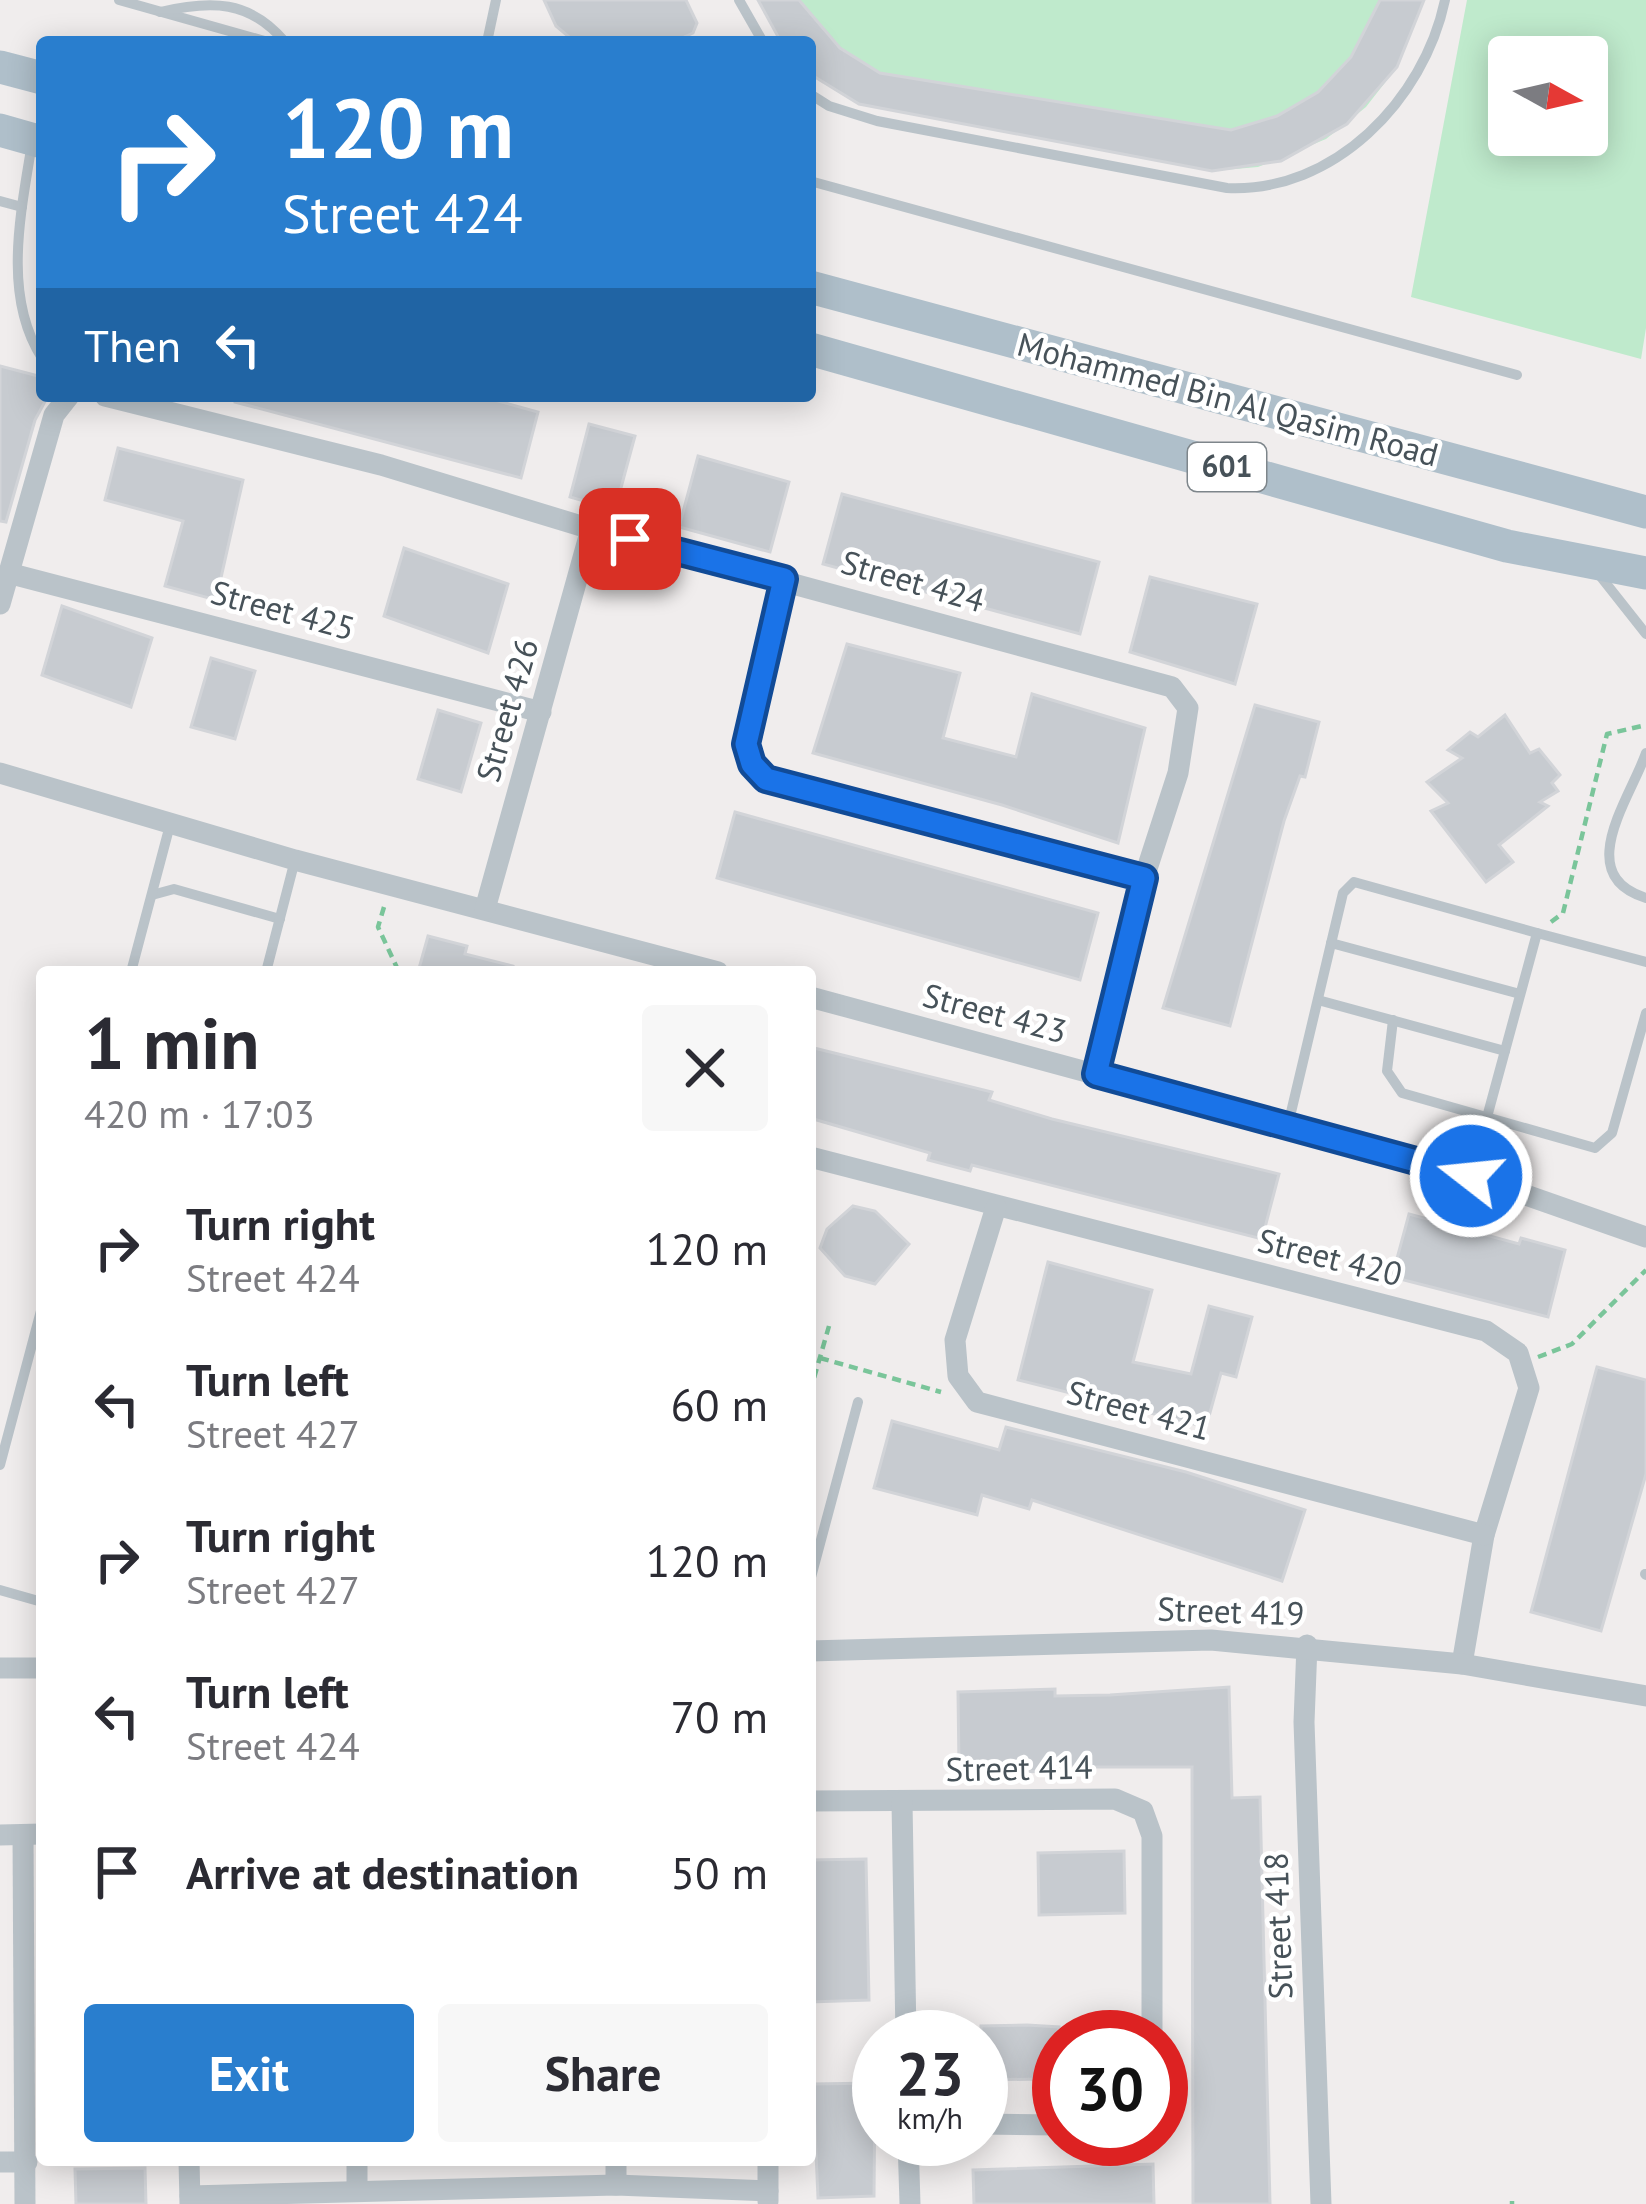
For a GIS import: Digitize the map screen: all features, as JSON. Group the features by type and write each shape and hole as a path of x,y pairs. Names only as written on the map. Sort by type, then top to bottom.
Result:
{"main road":[{"path":"0,67 36,76"},
{"name":"Mohammed Bin Al Qasim Road","path":"816,288 1646,512"},
{"name":"Mohammed Bin Al Qasim Road","path":"816,351 1591,565 1646,574"}],"street":[{"path":"0,604 54,415 65,402"},
{"name":"Street 424","path":"129,402 381,465 591,530 1172,687 1188,708 1178,772 1144,878 1096,1074"},
{"name":"Street 426","path":"485,909 591,530"},
{"name":"Street 425","path":"8,573 541,712"},
{"path":"784,579 746,744 752,764 766,779 1144,878"},
{"path":"0,773 295,860 696,966"},
{"name":"Street 423","path":"816,999 1471,1176 1646,1237"},
{"name":"Street 420","path":"816,1159 1486,1331 1518,1353 1522,1364"},
{"path":"977,1402 958,1376 955,1340 996,1207"},
{"path":"1462,1664 1484,1535 1529,1388 1522,1364"},
{"name":"Street 421","path":"977,1402 1484,1535"},
{"name":"Street 419","path":"816,1651 1211,1640 1307,1645 1462,1664 1646,1696"},
{"name":"Street 418","path":"1307,1645 1304,1722 1321,2204"},
{"path":"0,1668 36,1668"},
{"name":"Street 414","path":"816,1801 1114,1799 1143,1811 1152,1836 1152,2010"},
{"path":"902,1802 906,2010"},
{"path":"22,1835 25,2204"},
{"path":"0,2162 27,2162"},
{"path":"189,2166 190,2200 357,2190 616,2185 768,2198 768,2166"},
{"path":"357,2166 357,2190"},
{"path":"616,2166 616,2185"},
{"path":"909,2166 910,2204"}],"lane":[{"path":"119,0 246,36"},
{"path":"488,36 496,0"},
{"path":"739,0 760,36"},
{"path":"816,98 877,121 1227,188 1263,188 1298,179 1330,163 1394,107 1422,64 1445,0"},
{"path":"160,12 206,3 237,5 261,16 279,36"},
{"path":"25,137 21,316 36,346"},
{"path":"816,184 1517,375"},
{"path":"0,201 22,207"},
{"path":"1591,565 1646,634"},
{"path":"1646,753 1640,782 1607,856 1611,875 1627,892 1646,898"},
{"path":"133,966 171,821"},
{"path":"268,966 295,860"},
{"path":"1288,1125 1343,892 1354,882 1646,962"},
{"path":"152,895 174,889 280,919"},
{"path":"1471,1176 1537,933"},
{"path":"1331,943 1520,994"},
{"path":"1318,1000 1505,1051"},
{"path":"1393,1020 1388,1071 1395,1088 1587,1146 1603,1146 1612,1133 1646,1013"},
{"path":"0,1466 36,1330"},
{"path":"816,1559 858,1402"},
{"path":"0,1590 36,1600"}],"path":[{"path":"1537,933 1563,913 1607,734 1646,725"},
{"path":"390,884 378,927 396,966"},
{"path":"1522,1364 1572,1344 1646,1270"},
{"path":"816,1372 829,1326"},
{"path":"820,1358 977,1402"}],"green space":[{"path":"759,0 1424,0 1397,67 1366,107 1326,139 1258,167 1212,171 859,104 816,78 816,36 778,36"},
{"path":"1467,0 1646,0 1646,328 1641,359 1411,297"}],"building":[{"path":"544,0 686,0 697,23 686,36 568,36 556,26"},
{"path":"758,0 799,0 840,48 880,73 1231,130 1277,116 1318,92 1351,57 1380,0 1424,0 1397,67 1347,124 1281,161 1212,171 859,104 816,78 816,36 778,36"},
{"path":"0,366 36,375 36,402 45,402 35,420 6,522 0,521"},
{"path":"235,402 502,402 538,412 521,478"},
{"path":"589,424 635,436 615,510 570,497"},
{"path":"118,448 243,480 216,600 165,586 183,521 105,500"},
{"path":"698,456 789,482 770,552 679,527"},
{"path":"842,494 1099,562 1080,634 823,564"},
{"path":"404,548 508,584 488,653 384,616"},
{"path":"1150,577 1257,604 1235,684 1130,652"},
{"path":"62,606 152,638 131,707 42,675"},
{"path":"847,644 960,673 943,738 1016,757 1032,694 1145,728 1118,843 1002,805 813,753"},
{"path":"211,658 255,671 235,739 191,727"},
{"path":"1255,705 1319,722 1305,777 1300,776 1284,821 1230,1026 1163,1008"},
{"path":"438,710 481,723 461,792 418,779"},
{"path":"1505,715 1530,753 1539,749 1560,775 1552,783 1558,791 1540,802 1548,806 1499,845 1513,862 1486,882 1431,811 1448,803 1427,782 1462,758 1448,750 1470,732 1478,737"},
{"path":"735,812 1098,913 1080,980 717,878"},
{"path":"428,936 467,946 465,954 513,966 420,966"},
{"path":"816,1048 992,1092 989,1100 1052,1119 1279,1174 1262,1239 972,1165 970,1171 928,1160 930,1153 816,1120"},
{"path":"853,1206 875,1211 909,1244 875,1284 845,1276 820,1248 827,1229"},
{"path":"1409,1214 1519,1244 1521,1238 1565,1250 1548,1317 1392,1277"},
{"path":"1048,1262 1152,1290 1133,1362 1191,1374 1209,1306 1252,1317 1236,1377 1221,1373 1206,1427 1018,1380"},
{"path":"1597,1367 1646,1380 1646,1474 1601,1631 1531,1612"},
{"path":"892,1421 999,1450 1006,1427 1186,1472 1305,1510 1282,1581 1032,1500 1029,1509 982,1495 977,1515 874,1488"},
{"path":"1229,1687 1232,1798 1260,1797 1270,2204 1193,2204 1192,1767 1057,1767 1057,1771 1013,1772 1013,1764 959,1765 958,1692 1055,1689 1055,1696 1110,1695"},
{"path":"1124,1851 1125,1913 1039,1915 1038,1853"},
{"path":"866,1859 869,2000 816,2002 816,1860"},
{"path":"1008,2025 1032,2025 1032,2079 1008,2080"},
{"path":"852,2083 852,2166 874,2166 874,2196 818,2198 816,2084"},
{"path":"1153,2166 1154,2204 974,2204 973,2170"},
{"path":"145,2168 146,2204 76,2204 75,2169"}],"route":[{"path":"630,539 784,579 746,744 752,764 766,779 1144,878 1096,1074 1471,1176"}]}
